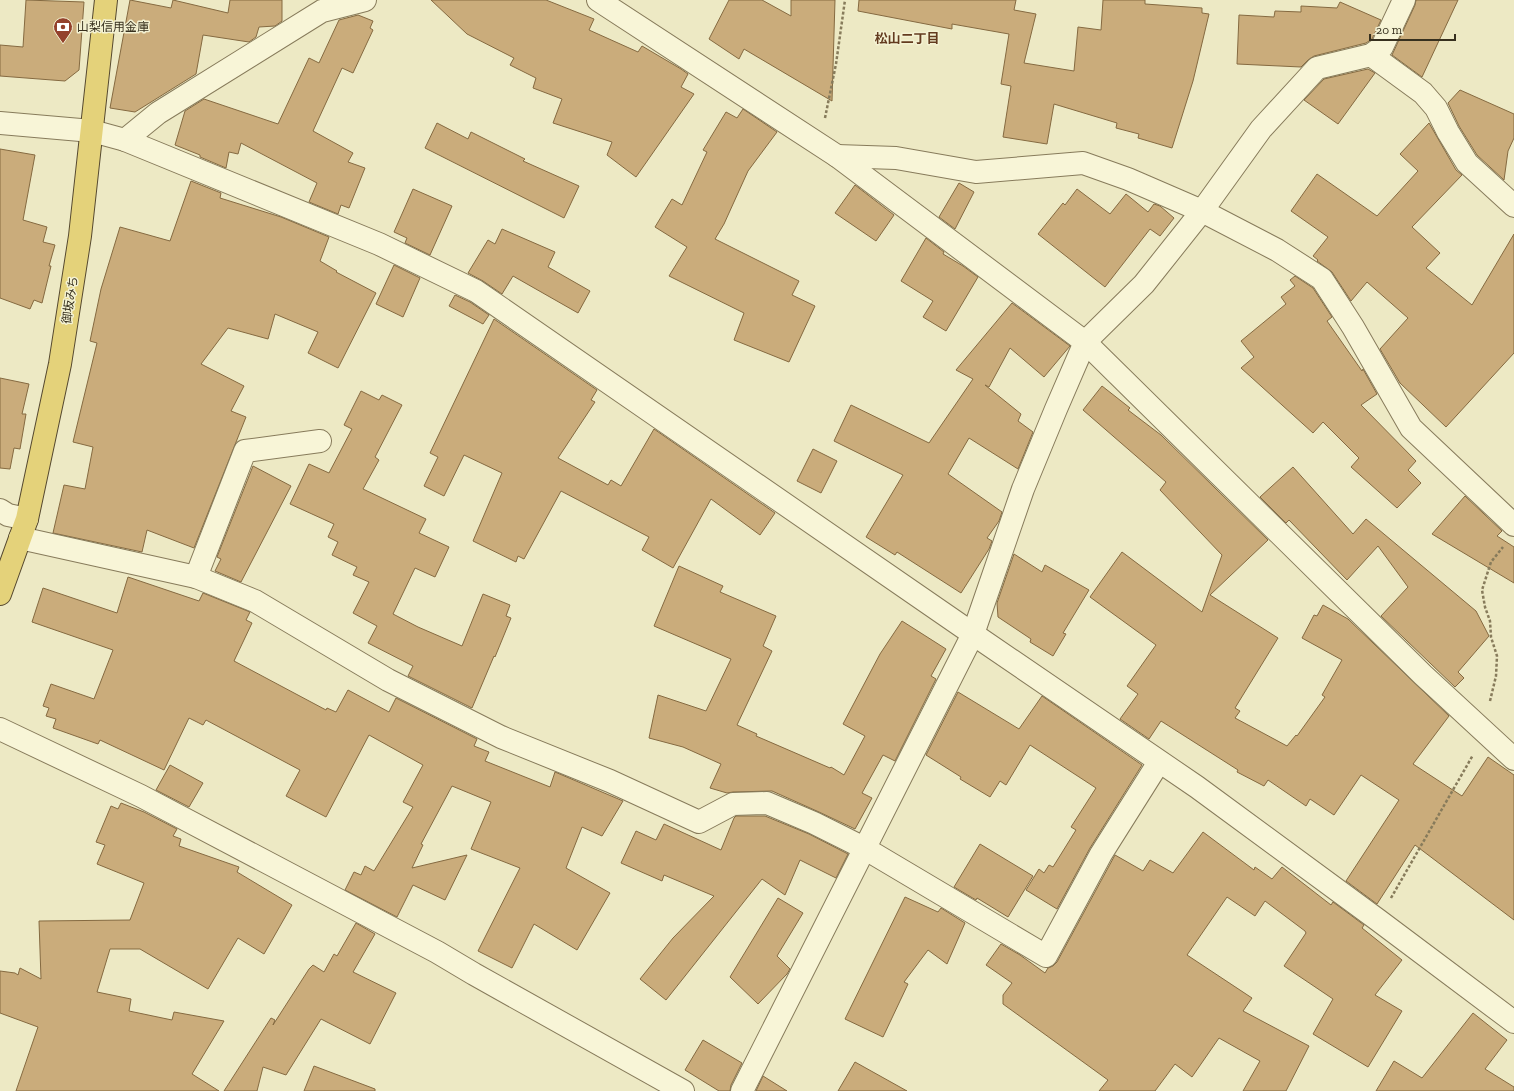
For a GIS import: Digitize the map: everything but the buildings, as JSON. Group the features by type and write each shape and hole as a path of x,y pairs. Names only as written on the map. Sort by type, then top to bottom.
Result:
{"highway":[{"name":"御坂みち","path":"0,594 23,529 60,364 80,236 106,0"}],"street":[{"path":"125,140 158,113 322,12 365,0"},
{"path":"598,0 837,156 1085,342 1423,674 1514,759"},
{"path":"742,1091 972,634 1023,489 1085,342 1144,284 1202,211 1261,129 1317,68 1371,55 1382,47 1404,0"},
{"path":"1371,55 1423,93 1436,108 1448,132 1467,163 1514,206"},
{"path":"0,123 92,131 125,140 379,244 476,291 972,634 1197,787 1372,915 1514,1022"},
{"path":"837,156 896,158 976,172 1083,163 1128,179 1202,211 1277,250 1322,279 1353,326 1411,428 1514,525"},
{"path":"196,577 245,451 320,441"},
{"path":"0,510 8,515 23,529 196,577 255,601 388,680 501,737 610,782 699,822 733,804 767,803 814,823 864,848 1046,956 1101,854 1159,762"},
{"path":"0,729 141,796 437,952 683,1091"}],"path":[{"path":"818,143 833,78 845,0"}],"place":[{"name":"山梨信用金庫","path":"63,44"}],"district":[{"name":"松山二丁目","path":"907,38"}]}
